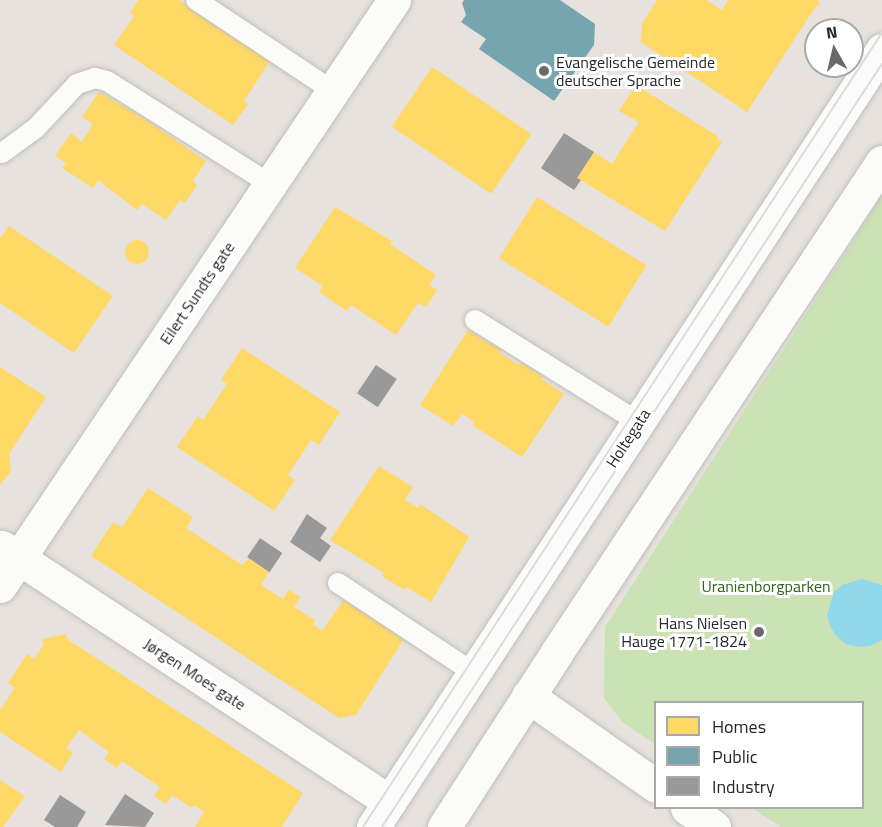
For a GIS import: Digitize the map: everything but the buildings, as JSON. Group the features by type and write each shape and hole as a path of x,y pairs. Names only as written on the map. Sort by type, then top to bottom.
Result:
{"street":[{"name":"Eilert Sundts gate","path":"0,586 10,552 270,184 394,0"},
{"name":"Holtegata","path":"381,814 882,50"},
{"path":"444,827 528,696 882,162"},
{"name":"Jørgen Moes gate","path":"10,552 381,814"},
{"path":"528,696 654,785"},
{"path":"690,809 714,827"}],"lane":[{"path":"196,0 333,91"},
{"path":"2,153 36,128 77,84 94,78 107,81 270,184"},
{"path":"475,320 638,422"},
{"path":"338,583 474,673"}],"green space":[{"name":"Uranienborgparken","path":"882,196 882,827 781,827 754,809 864,809 864,701 654,701 654,743 622,722 604,698 605,627"}],"water":[{"path":"862,579 882,585 882,640 870,646 858,647 846,644 836,636 827,615 834,592 842,585"}],"tram line":[{"path":"363,827 882,33"},
{"path":"382,827 882,64"}],"place":[{"name":"Evangelische Gemeinde deutscher Sprache","path":"544,71"},
{"name":"Hans Nielsen Hauge 1771-1824","path":"759,632"}]}
